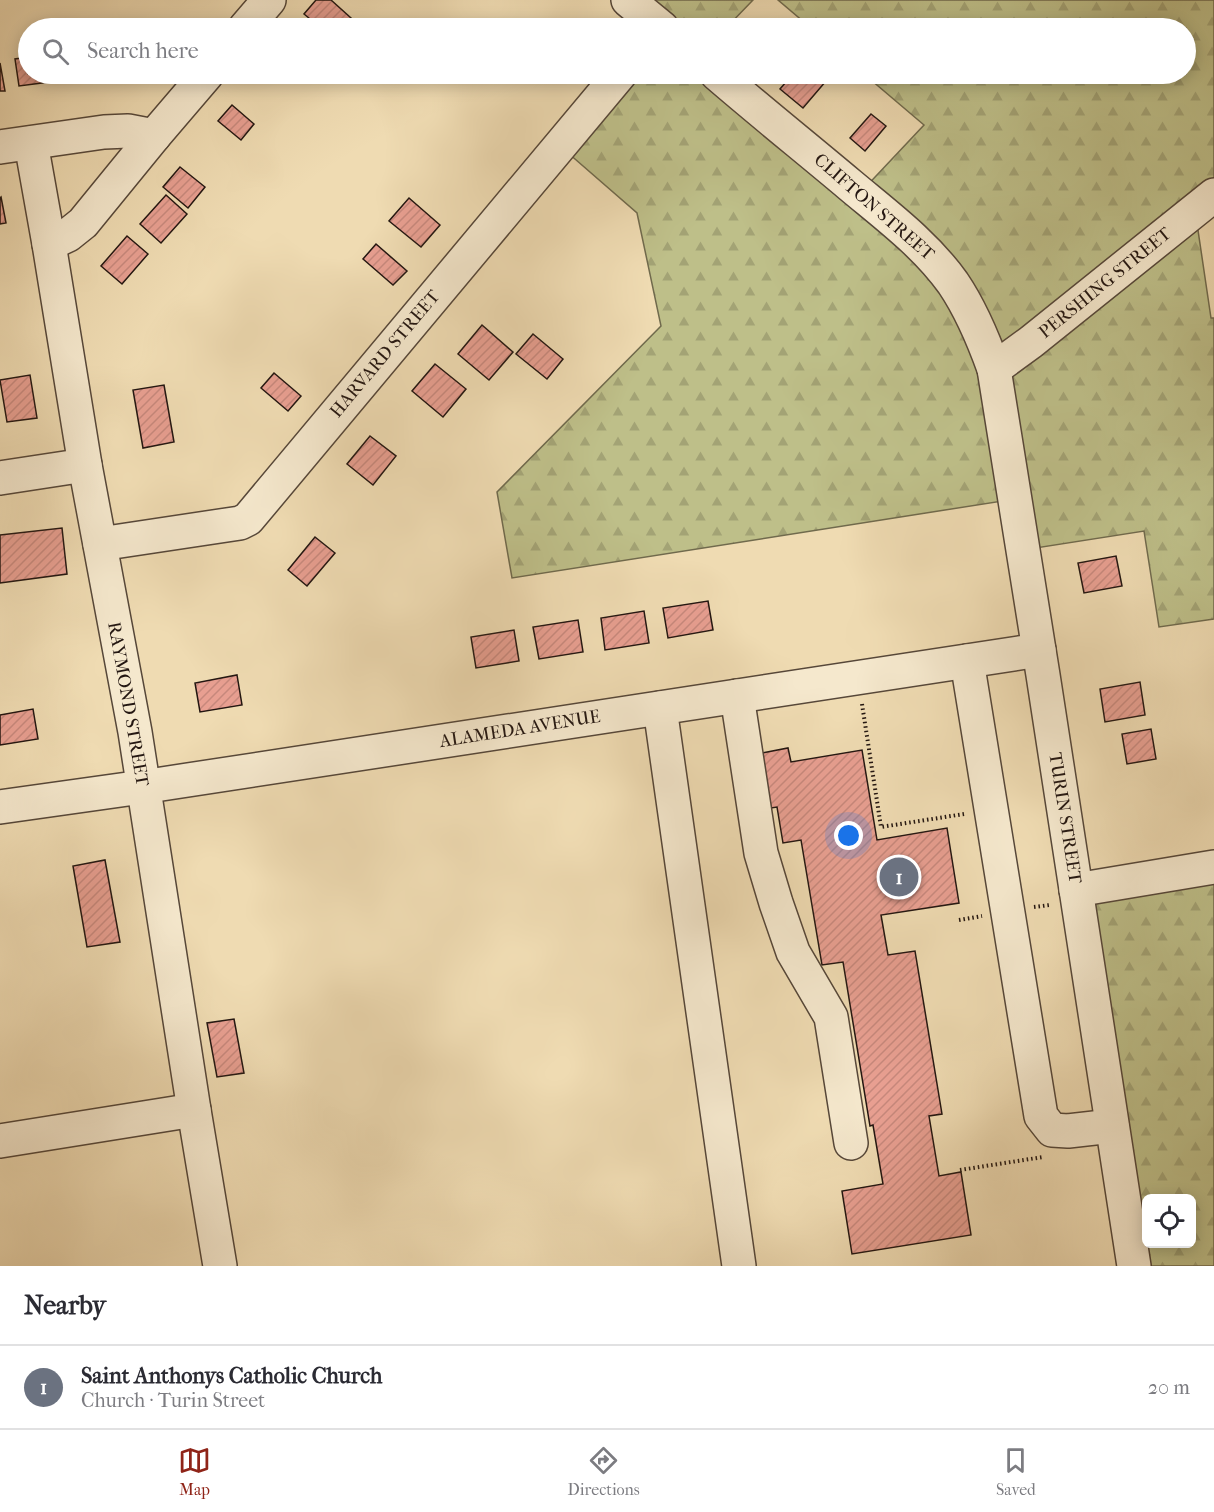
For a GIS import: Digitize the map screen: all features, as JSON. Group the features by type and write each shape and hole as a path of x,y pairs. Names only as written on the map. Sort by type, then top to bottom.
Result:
{"street":[{"path":"254,18 269,0"},
{"path":"628,0 648,18"},
{"path":"49,244 68,235 83,223 198,84"},
{"name":"HARVARD STREET","path":"100,544 240,523 248,519 612,84"},
{"name":"CLIFTON STREET","path":"728,84 890,218 935,260 954,285 981,334 994,369"},
{"path":"15,145 104,132 128,131 154,136"},
{"name":"RAYMOND STREET","path":"15,145 49,244 85,465 135,732 220,1266"},
{"name":"PERSHING STREET","path":"994,369 1214,195"},
{"name":"TURIN STREET","path":"994,369 1039,650 1062,897 1112,1126 1134,1266"},
{"path":"0,478 85,465"},
{"name":"ALAMEDA AVENUE","path":"0,807 1039,650"},
{"path":"967,661 1041,1116 1052,1130 1068,1131 1112,1126"},
{"path":"737,696 761,853 793,952 831,1017 851,1143"},
{"path":"660,708 739,1266"},
{"path":"1062,897 1214,867"},
{"path":"0,1141 194,1110"}],"path":[{"path":"862,703 881,827 962,814"},
{"path":"1042,906 1062,897"},
{"path":"959,920 978,916"},
{"path":"960,1170 1051,1155"}],"green space":[{"path":"628,0 753,0 736,18 647,18"},
{"path":"778,0 1214,0 1214,195 1195,210 1211,318 1214,318 1214,619 1159,627 1144,531 1023,550 1015,499 512,578 497,492 661,326 637,213 560,146 612,84 730,84 860,193 924,125 876,84 1196,84 1196,18 799,18"},
{"path":"1214,867 1214,1266 1134,1266 1076,890"}],"building":[{"path":"316,0 331,0 351,18 309,18 304,14"},
{"path":"15,59 18,59 18,79"},
{"path":"0,63 5,91 0,91"},
{"path":"784,84 823,84 803,108 780,89"},
{"path":"232,105 254,124 241,140 218,121"},
{"path":"871,114 886,126 865,151 850,138"},
{"path":"180,167 205,187 188,208 163,187"},
{"path":"166,195 187,214 161,243 140,224"},
{"path":"0,198 6,223 0,224"},
{"path":"409,198 440,225 421,247 389,221"},
{"path":"127,236 148,254 122,284 101,266"},
{"path":"376,244 407,271 393,285 363,259"},
{"path":"482,325 513,352 489,380 458,354"},
{"path":"533,334 563,359 547,379 516,354"},
{"path":"435,364 466,389 443,417 412,391"},
{"path":"274,373 301,396 288,411 261,388"},
{"path":"30,375 37,418 7,422 0,380"},
{"path":"164,385 174,442 143,448 133,390"},
{"path":"370,436 396,456 373,485 347,464"},
{"path":"62,528 67,574 0,583 0,535"},
{"path":"315,537 335,553 307,586 288,570"},
{"path":"1116,556 1122,586 1084,593 1078,563"},
{"path":"708,601 713,630 668,638 663,608"},
{"path":"644,611 649,643 605,650 601,618"},
{"path":"578,620 583,652 539,659 533,627"},
{"path":"514,630 519,661 476,668 471,637"},
{"path":"237,675 242,705 200,712 195,683"},
{"path":"1140,682 1145,715 1105,722 1100,689"},
{"path":"33,709 38,739 0,745 0,715"},
{"path":"1151,729 1156,759 1127,764 1122,734"},
{"path":"788,748 791,762 862,750 877,840 947,828 959,903 881,915 888,955 915,951 942,1114 929,1116 939,1176 961,1172 971,1235 852,1254 842,1191 883,1184 873,1125 870,1126 843,962 822,965 801,840 783,843 777,807 771,808 762,753"},
{"path":"105,860 120,942 87,947 73,866"},
{"path":"234,1019 244,1073 217,1077 207,1023"}],"place":[{"name":"Saint Anthonys Catholic Church","path":"899,877"}]}
